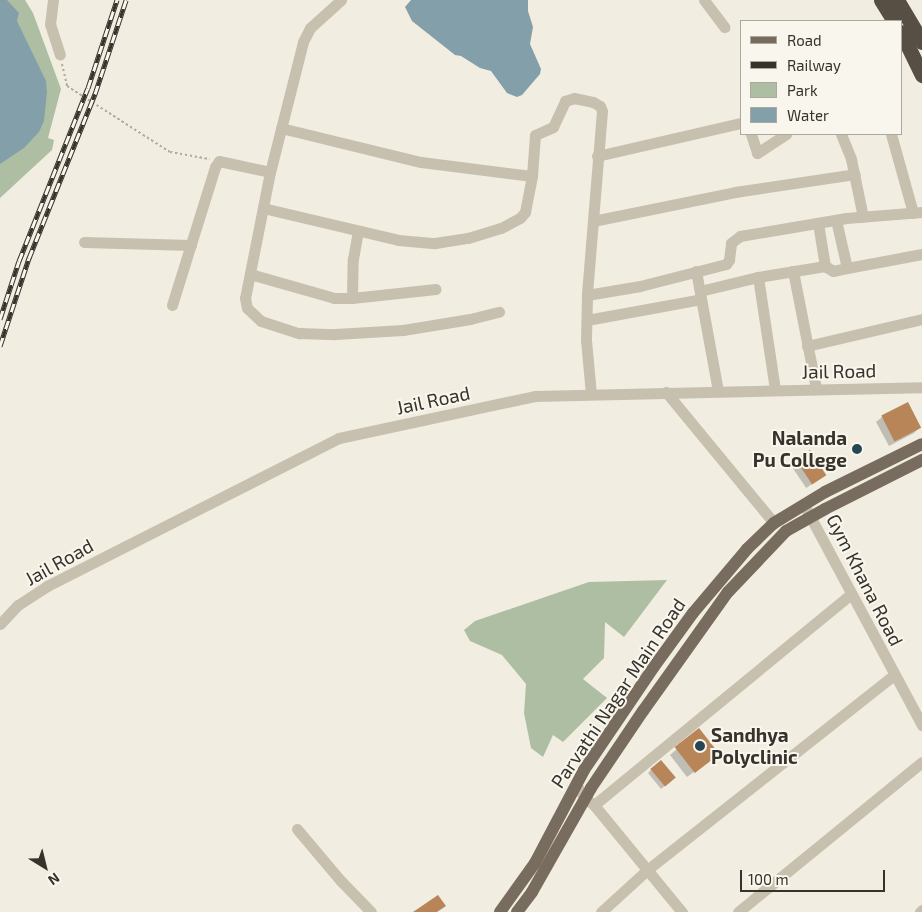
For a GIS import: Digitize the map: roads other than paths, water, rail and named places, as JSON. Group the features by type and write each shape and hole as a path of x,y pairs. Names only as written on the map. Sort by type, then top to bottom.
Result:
{"highway":[{"path":"881,0 893,20"},
{"path":"897,0 911,48 922,75"},
{"path":"902,34 911,48"}],"main road":[{"name":"Parvathi Nagar Main Road","path":"500,912 535,863 576,785 653,668 693,613 747,549 774,523 804,505 922,444"},
{"name":"Parvathi Nagar Main Road","path":"517,912 589,802 643,711 728,592 786,531 922,460"}],"street":[{"path":"54,0 50,24 60,54"},
{"path":"341,0 310,28 303,42 270,172 245,298 247,308 253,316 261,321 299,333 335,334 403,330 500,312"},
{"path":"704,0 724,27"},
{"path":"263,208 398,240 435,243 468,238 501,228 520,218 525,212 532,176 535,136 553,127 562,106 569,99 593,102 600,106 602,111 587,295 591,394"},
{"path":"597,156 740,123"},
{"path":"281,128 420,162 532,176"},
{"path":"752,135 757,153 784,135"},
{"path":"841,135 855,174 863,217"},
{"path":"587,295 726,264 729,260 731,243 740,236 836,220 918,212 891,135"},
{"path":"172,305 215,167 219,161 270,172"},
{"path":"593,221 735,192 855,174"},
{"path":"836,220 847,268"},
{"path":"818,223 825,266"},
{"path":"352,298 353,259 358,231"},
{"path":"84,242 190,245"},
{"path":"587,320 700,295 758,277 825,266 833,271 922,254"},
{"path":"793,271 816,388"},
{"path":"696,272 718,391"},
{"path":"250,274 334,298 352,298 436,289"},
{"path":"758,277 775,389"},
{"path":"807,346 922,319"},
{"name":"Jail Road","path":"0,624 18,605 47,586 339,438 534,396 922,387"},
{"path":"666,392 774,523"},
{"name":"Gym Khana Road","path":"804,505 812,516 851,594 922,725"},
{"path":"589,802 851,594"},
{"path":"602,912 647,870 894,675"},
{"path":"738,912 922,762"},
{"path":"576,785 682,912"},
{"path":"297,829 341,881 371,912"}],"water":[{"path":"0,0 7,0 19,13 17,21 46,81 47,92 44,121 39,132 24,148 0,164"},
{"path":"411,0 528,0 528,11 533,27 530,44 541,69 540,74 522,95 517,97 507,93 491,71 480,68 461,56 455,55 412,21 405,7"}],"railway":[{"path":"0,319 19,261 88,88 117,0"},
{"path":"0,346 29,258 95,94 126,0"}],"place":[{"name":"Nalanda Pu College","path":"857,449"},
{"name":"Sandhya Polyclinic","path":"700,746"}]}
